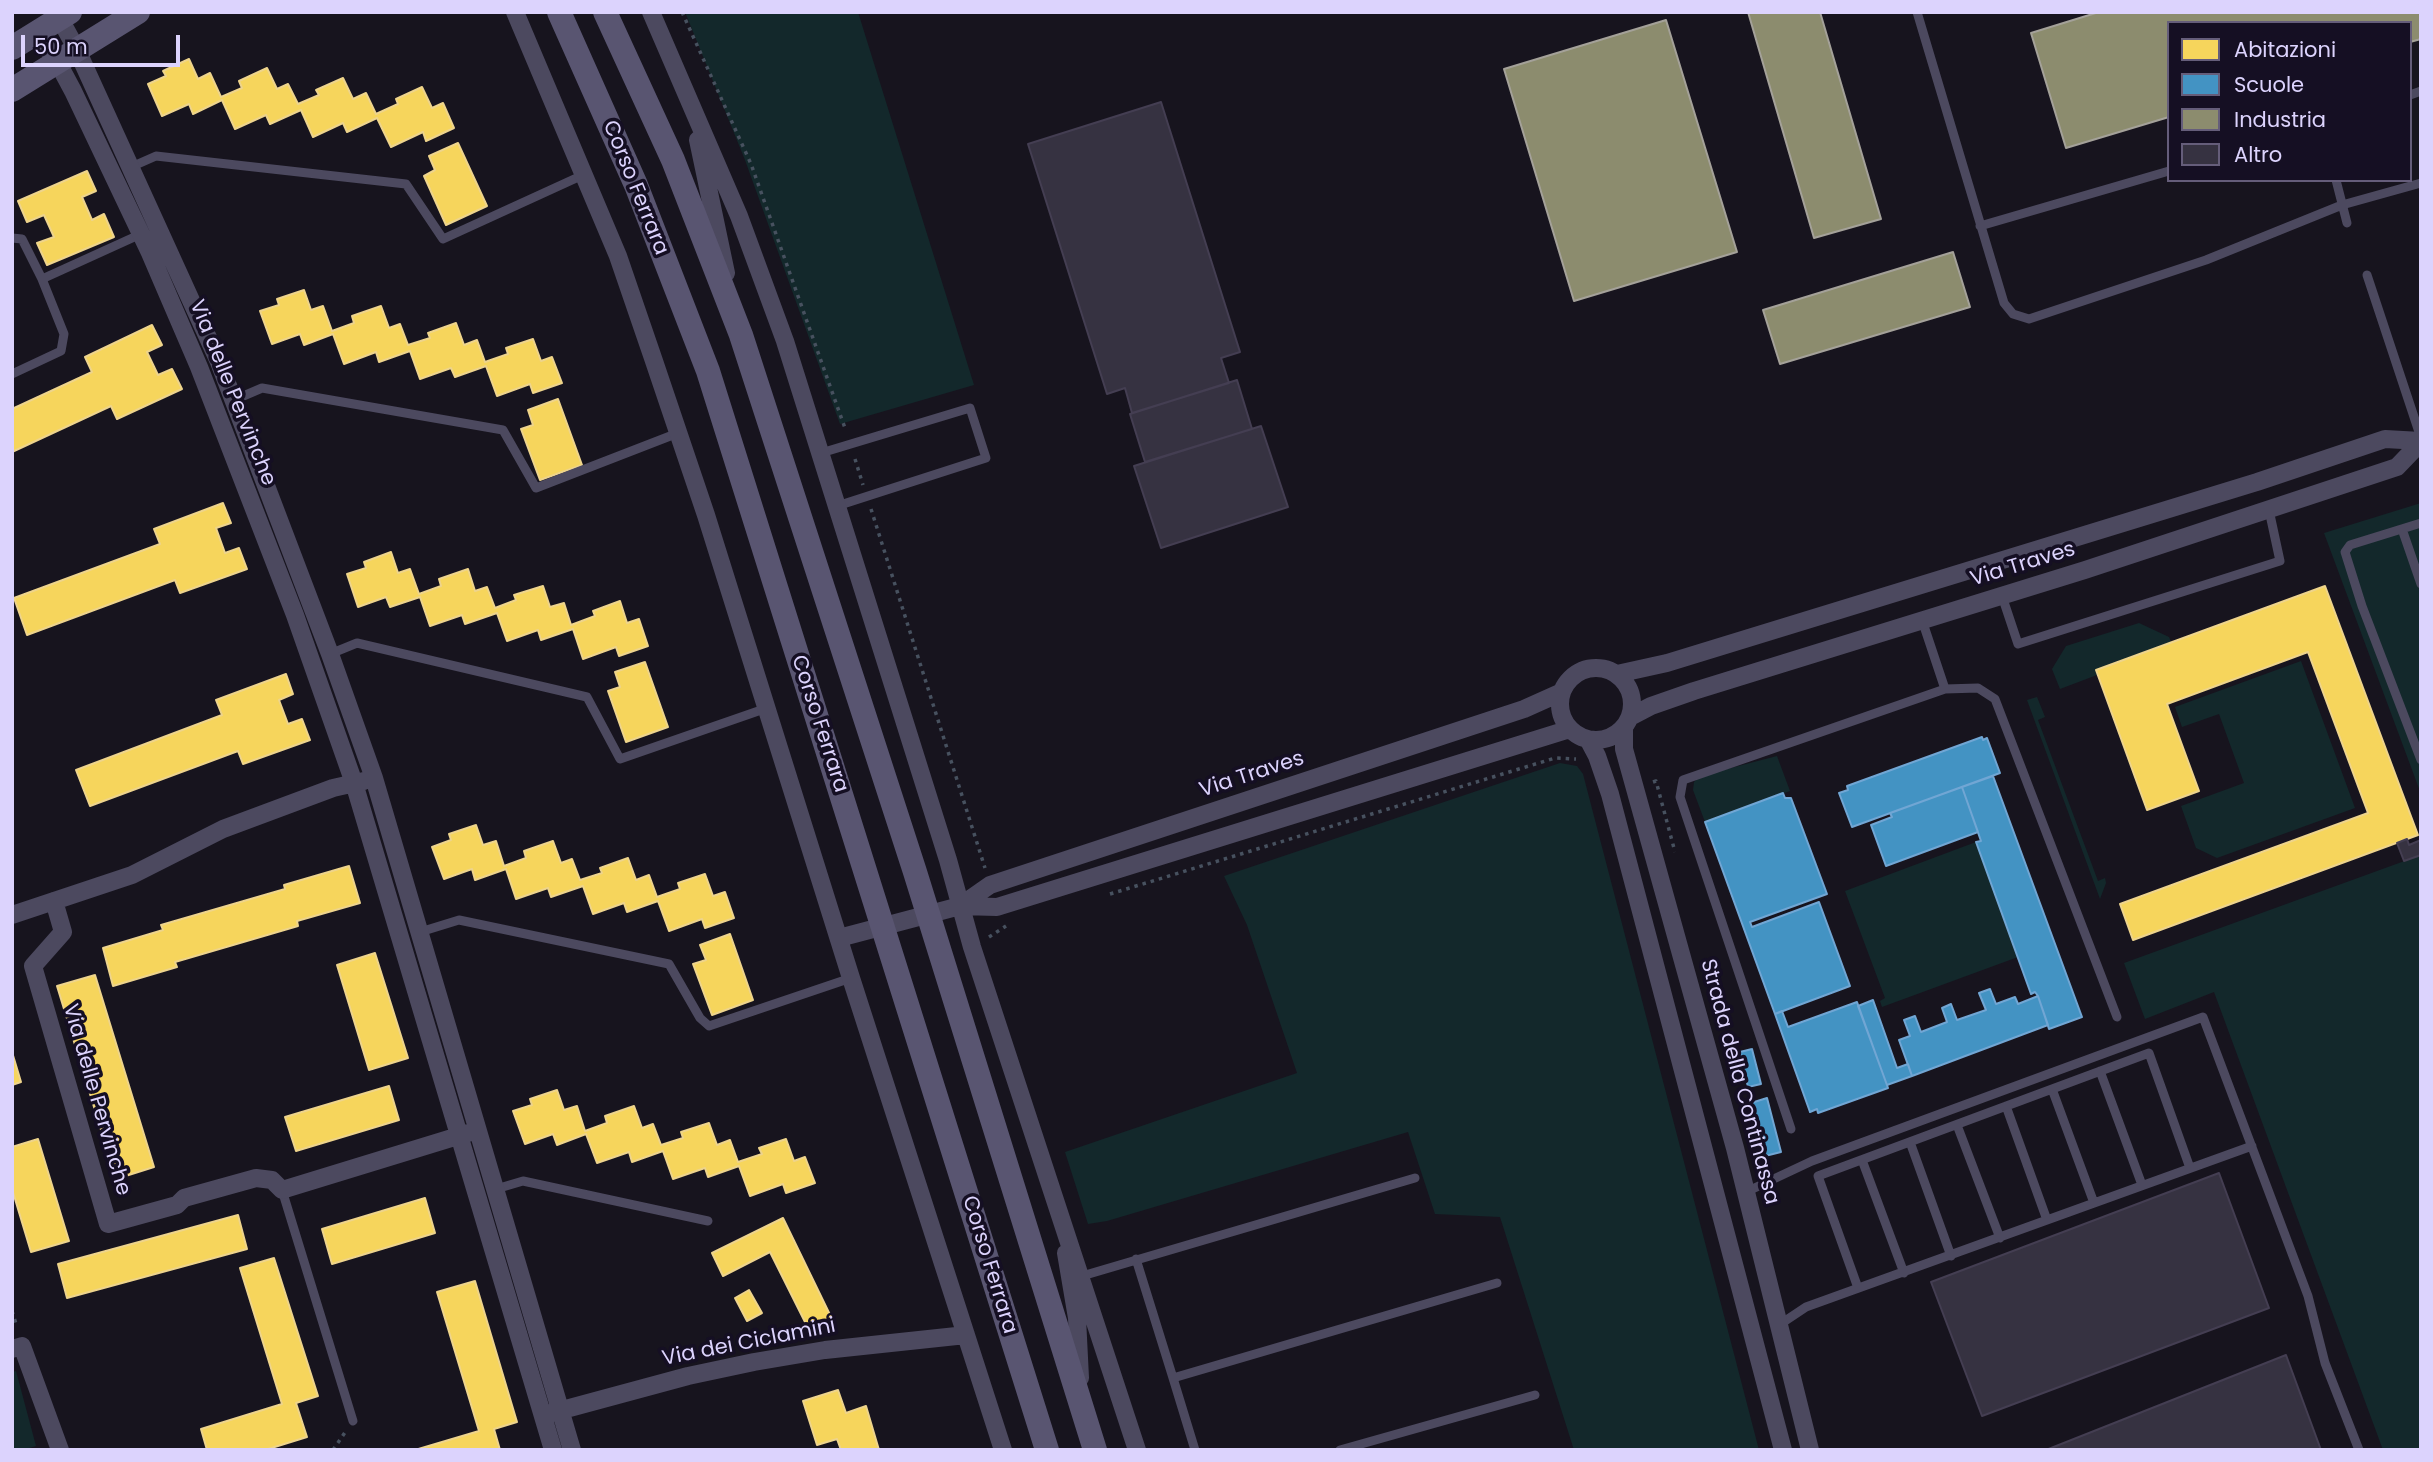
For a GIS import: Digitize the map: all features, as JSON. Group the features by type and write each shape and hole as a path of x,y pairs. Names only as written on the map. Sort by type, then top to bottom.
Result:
{"main road":[{"path":"12,90 138,12"},
{"name":"Corso Ferrara","path":"559,12 636,185 708,371 1047,1449"},
{"name":"Corso Ferrara","path":"605,12 673,160 741,335 928,915 1096,1450"},
{"path":"12,48 65,16"}],"street":[{"name":"Corso Ferrara","path":"515,12 618,256 767,708 1003,1450"},
{"name":"Corso Ferrara","path":"651,12 739,216 785,341 972,947 1137,1450"},
{"name":"Via delle Pervinche","path":"65,16 67,57 232,450 295,615 354,783 553,1450"},
{"name":"Via delle Pervinche","path":"36,33 67,57 131,167 234,400 374,778 572,1450"},
{"name":"Corso Ferrara","path":"691,102 715,224 741,335"},
{"name":"Via Traves","path":"1617,674 1667,663 2257,482 2385,439 2421,440"},
{"name":"Via Traves","path":"1627,722 1651,706 1694,691 2003,596 2397,467 2421,440"},
{"path":"1585,669 1607,669 1617,674 1631,693 1633,705 1627,722 1608,738 1588,739 1570,729 1561,712 1562,692 1575,674 1585,669"},
{"name":"Via Traves","path":"960,906 990,885 1511,713 1562,692"},
{"name":"Strada della Continassa","path":"1627,722 1624,749 1746,1192 1810,1450"},
{"name":"Via Traves","path":"839,938 960,906 997,907 1570,729"},
{"path":"1588,739 1610,794 1783,1450"},
{"path":"12,915 132,875 223,829 332,788 374,778"},
{"name":"Via delle Pervinche","path":"54,901 64,932 33,966 108,1224 177,1205 184,1198 256,1178 272,1181 282,1190"},
{"path":"282,1190 479,1130"},
{"name":"Corso Ferrara","path":"1064,1222 1067,1266 1077,1318 1081,1403"},
{"name":"Via dei Ciclamini","path":"543,1415 688,1376 754,1362 825,1350 966,1335"},
{"path":"12,1349 22,1346 60,1450"}],"lane":[{"path":"1917,12 2004,303 2013,314 2029,319 2206,260 2342,205 2421,183"},
{"name":"Corso Ferrara","path":"131,167 156,156 406,184 443,239 583,175"},
{"path":"1980,226 2167,173"},
{"path":"2336,182 2347,223"},
{"path":"42,279 141,234"},
{"path":"12,238 22,239 42,279 64,334 61,351 12,374"},
{"path":"2367,275 2421,440"},
{"name":"Via delle Pervinche","path":"234,400 262,388 503,430 536,488 678,433"},
{"path":"821,453 970,408 986,458 837,506"},
{"path":"2003,596 2018,644 2280,561 2269,510"},
{"path":"2421,523 2350,545 2345,552 2362,606 2421,760"},
{"path":"2402,529 2421,584"},
{"path":"1922,620 1945,689"},
{"path":"330,654 357,643 587,697 620,759 767,708"},
{"path":"1791,1129 1681,797 1683,780 1945,689 1978,688 1995,699 2117,1017"},
{"path":"420,932 459,920 669,964 700,1018 709,1026 851,978"},
{"path":"1746,1192 1812,1161 2203,1017 2308,1296 2325,1363 2359,1450"},
{"path":"1858,1288 1818,1176 2149,1053 2190,1168"},
{"path":"2100,1071 2142,1185"},
{"path":"2052,1089 2094,1203"},
{"path":"2006,1106 2047,1220"},
{"path":"1957,1125 2000,1238"},
{"path":"1910,1142 1951,1256"},
{"path":"1779,1325 1807,1307 2252,1146"},
{"path":"1862,1160 1904,1273"},
{"path":"1082,1276 1415,1178"},
{"path":"496,1189 523,1181 708,1221"},
{"path":"282,1190 353,1421"},
{"path":"1136,1259 1195,1450"},
{"path":"1173,1378 1497,1283"},
{"path":"1340,1450 1535,1395"}],"path":[{"path":"682,12 751,164 851,444 990,885"},
{"path":"1109,895 1556,758 1571,758 1583,762"},
{"path":"997,907 1004,927"},
{"path":"972,947 1004,927 1017,923"},
{"path":"333,1450 353,1421"}],"green space":[{"path":"685,12 858,12 974,385 840,424 745,160"},
{"path":"2421,503 2421,794 2324,533"},
{"path":"2139,623 2169,637 2171,642 2096,670 2097,675 2060,689 2052,669 2066,646"},
{"path":"2301,661 2355,808 2217,858 2196,848 2181,806 2244,783 2219,714 2182,727 2175,707"},
{"path":"2037,697 2045,717 2038,720 2098,881 2105,878 2106,883 2100,899 2027,700"},
{"path":"1777,756 1790,791 1705,822 1693,790 1694,782 1700,776"},
{"path":"1560,763 1577,766 1583,774 1759,1450 1574,1450 1500,1217 1435,1214 1408,1132 1107,1221 1088,1224 1065,1152 1297,1073 1247,925 1224,876"},
{"path":"1976,842 2018,957 1882,1007 1880,1001 1885,998 1845,891"},
{"path":"2421,855 2421,1450 2383,1450 2214,992 2145,1019 2124,963"},
{"path":"16,1371 36,1446 23,1450 12,1450 12,1372"}],"building: Abitazioni":[{"path":"189,59 198,79 210,73 221,97 242,88 239,81 267,68 277,89 288,84 298,104 319,95 316,90 343,78 353,99 366,93 376,114 398,104 396,99 422,87 432,108 443,103 454,128 426,141 423,132 391,147 377,118 347,132 343,123 313,137 301,110 270,124 266,115 235,129 222,100 193,114 189,104 162,116 148,84 166,76 163,71"},
{"path":"458,143 487,206 446,225 424,176 435,170 429,156"},
{"path":"87,171 96,191 82,197 92,220 104,214 114,237 47,265 37,243 54,237 44,215 27,222 18,201"},
{"path":"304,290 311,310 323,306 332,331 354,323 352,316 381,306 389,328 400,324 408,345 430,338 428,333 456,323 464,345 477,340 485,362 508,354 506,348 533,339 541,361 552,357 562,383 533,393 530,384 497,396 486,366 455,377 451,368 420,379 410,351 379,362 376,352 344,364 333,334 304,345 300,334 272,344 260,311 279,305 277,299"},
{"path":"152,325 162,345 147,352 158,375 172,369 182,389 117,419 111,406 12,452 12,409 92,372 85,357"},
{"path":"558,399 582,465 540,480 521,429 533,425 528,410"},
{"path":"223,503 231,523 216,528 225,553 239,548 247,569 180,593 175,580 27,635 14,598 160,544 154,529"},
{"path":"391,552 398,573 410,569 419,594 441,586 439,579 468,569 475,591 487,587 495,608 516,600 514,595 543,586 550,607 564,603 571,625 595,616 593,611 620,601 627,623 639,619 648,646 619,656 616,647 583,659 573,629 541,640 538,630 507,641 497,613 465,624 462,615 430,626 420,597 390,607 386,597 358,607 347,574 366,568 364,562"},
{"path":"2325,586 2418,835 2133,940 2120,904 2368,813 2308,652 2167,704 2199,791 2147,810 2096,670"},
{"path":"645,662 668,727 626,742 608,691 620,687 615,672"},
{"path":"286,674 293,694 279,700 288,724 302,719 310,740 243,764 238,751 90,806 76,770 222,715 216,700"},
{"path":"476,825 483,845 496,841 504,866 526,858 524,851 553,841 561,863 572,859 580,880 602,873 600,868 628,858 636,880 649,875 657,897 680,889 678,883 705,874 713,896 725,892 734,918 705,928 702,919 669,931 658,901 627,912 624,903 593,914 583,886 551,897 548,888 516,899 506,869 475,880 472,869 444,879 432,847 451,840 449,834"},
{"path":"349,866 360,903 297,921 298,926 175,962 177,967 113,986 103,948 163,930 161,925 285,889 284,885"},
{"path":"730,934 753,1000 712,1015 693,964 706,960 700,945"},
{"path":"375,953 408,1058 369,1070 337,965"},
{"path":"95,975 154,1167 116,1179 57,986"},
{"path":"12,1052 21,1082 12,1085"},
{"path":"389,1086 399,1120 296,1151 285,1117"},
{"path":"557,1090 564,1110 577,1106 585,1131 607,1123 605,1116 634,1106 642,1128 653,1124 661,1145 683,1138 681,1132 709,1123 717,1145 730,1140 738,1162 762,1154 759,1148 786,1139 794,1161 805,1157 815,1183 786,1193 783,1184 750,1196 739,1166 708,1177 705,1168 673,1179 663,1151 632,1162 629,1152 597,1163 586,1134 557,1145 553,1134 525,1144 513,1111 532,1105 530,1099"},
{"path":"38,1139 69,1241 31,1252 12,1189 12,1147"},
{"path":"425,1198 435,1233 332,1264 322,1229"},
{"path":"238,1215 247,1249 67,1298 58,1264"},
{"path":"783,1218 834,1323 811,1334 770,1252 723,1276 712,1253"},
{"path":"274,1258 318,1396 296,1403 307,1437 265,1450 207,1450 201,1429 282,1404 240,1268"},
{"path":"475,1281 517,1422 494,1429 500,1450 415,1450 479,1431 437,1292"},
{"path":"749,1290 762,1313 747,1321 735,1298"},
{"path":"838,1390 846,1413 866,1406 879,1450 841,1450 837,1439 817,1445 803,1401"}],"building: Scuole":[{"path":"1982,737 1983,740 1987,738 2000,773 1852,827 1839,793 1848,790 1847,786"},
{"path":"1993,776 2082,1017 2049,1029 2038,996 2035,992 2031,994 1976,842 1981,841 1962,787"},
{"path":"1962,787 1978,832 1886,866 1871,825 1892,817 1890,813"},
{"path":"1783,793 1785,798 1791,798 1827,894 1750,922 1752,927 1819,902 1850,986 1775,1014 1705,822"},
{"path":"1990,989 1996,1004 2015,997 2018,1004 2038,996 2048,1025 1912,1076 1899,1040 1910,1036 1904,1020 1915,1016 1921,1032 1947,1022 1942,1008 1951,1004 1957,1020 1986,1010 1979,993"},
{"path":"1873,1000 1897,1068 1908,1064 1912,1076 1887,1085 1858,1006"},
{"path":"1857,1002 1888,1088 1818,1113 1817,1109 1810,1112 1775,1014 1782,1011 1788,1027"},
{"path":"1752,1049 1761,1084 1748,1087 1740,1052"},
{"path":"1767,1098 1781,1152 1765,1156 1751,1103"}],"building: Industria":[{"path":"1748,12 1820,12 1881,219 1814,238"},
{"path":"2099,12 2421,12 2421,39 2412,41 2412,21 2167,21 2167,118 2066,148 2031,33"},
{"path":"1666,20 1737,252 1574,301 1504,69"},
{"path":"1953,252 1970,307 1780,364 1763,310"}],"building: Altro":[{"path":"1161,102 1240,352 1221,358 1229,383 1132,413 1125,388 1107,394 1028,144"},
{"path":"1237,380 1252,429 1145,462 1130,414"},
{"path":"1261,426 1288,507 1161,548 1134,466"},
{"path":"2407,839 2409,845 2421,840 2421,855 2404,861 2397,843"},
{"path":"2219,1173 2269,1308 1982,1416 1931,1282"},
{"path":"2286,1355 2321,1450 2046,1450"}]}
